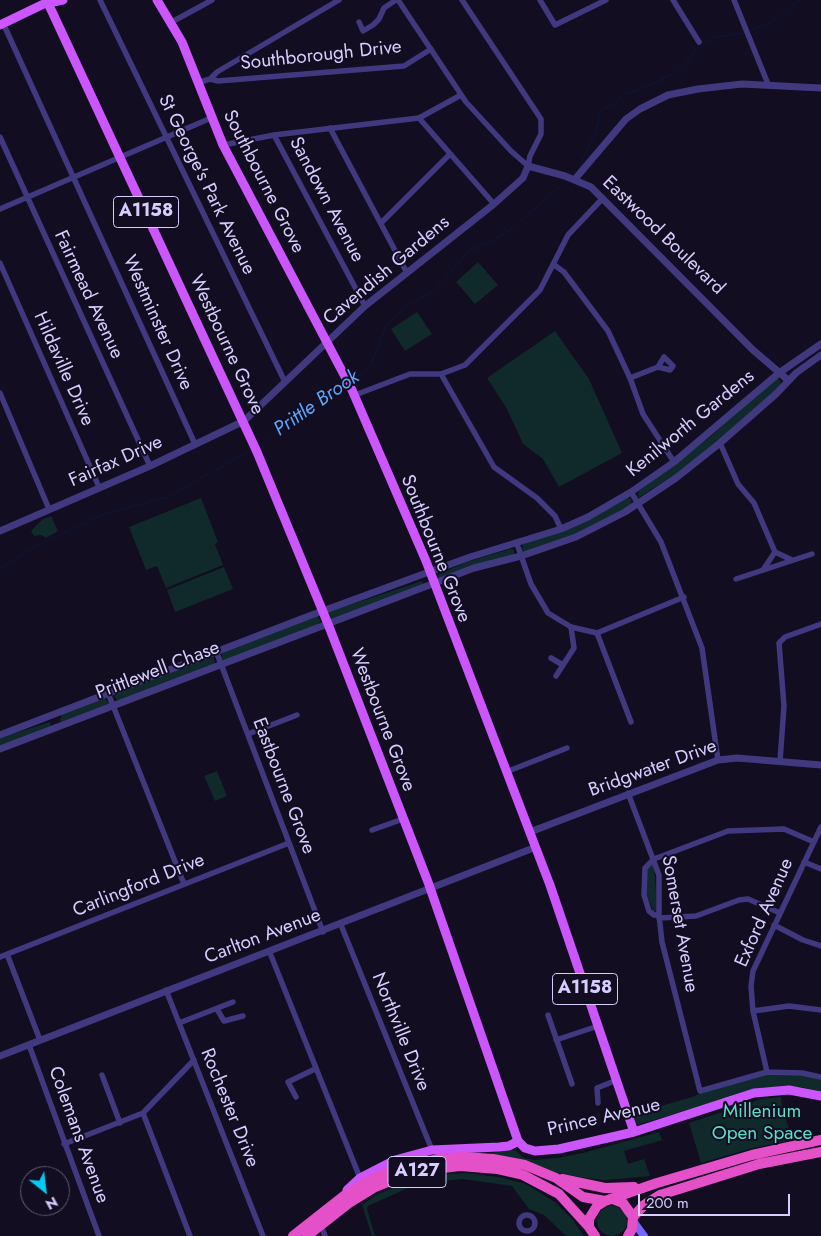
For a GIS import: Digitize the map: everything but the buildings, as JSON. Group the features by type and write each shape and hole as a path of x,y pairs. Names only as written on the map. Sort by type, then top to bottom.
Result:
{"highway":[{"name":"A127","path":"556,1178 583,1197 609,1200 657,1183 752,1155 821,1140"},
{"path":"628,1236 633,1219 644,1205 660,1195 759,1164 821,1152"},
{"name":"A127","path":"293,1236 323,1212 368,1181 400,1168 437,1159 463,1157 493,1159 525,1166 556,1178 605,1188 624,1188 657,1183"},
{"name":"A127","path":"315,1232 349,1203 383,1184 426,1170 460,1166 497,1169 523,1175 559,1194 592,1233"},
{"path":"592,1233 592,1212 609,1200 623,1203 633,1219"}],"main road":[{"path":"2,24 44,2 63,0"},
{"name":"Southbourne Grove","path":"157,0 182,42 223,146 351,387 432,580 536,847 634,1132"},
{"name":"Westbourne Grove","path":"44,2 244,421 328,624 403,819 518,1141"},
{"name":"Prince Avenue","path":"518,1141 529,1150 541,1151 584,1144 634,1132 765,1091 797,1090 821,1096"},
{"path":"323,1212 360,1178 395,1160 432,1150 499,1148 518,1141"},
{"path":"633,1219 644,1236"}],"street":[{"name":"St George's Park Avenue","path":"100,0 286,382"},
{"path":"170,23 212,0"},
{"path":"197,83 210,78 217,72 339,0"},
{"path":"359,22 363,31 377,22 384,8 397,0"},
{"name":"Eastwood Boulevard","path":"397,0 461,95 511,151 528,166 574,179 591,187 753,350 788,380"},
{"path":"462,0 541,119 541,134 530,156 528,166"},
{"path":"540,0 555,25 606,0"},
{"path":"673,0 699,42"},
{"path":"734,0 768,84"},
{"name":"Westminster Drive","path":"2,24 74,177 195,444"},
{"name":"Southborough Drive","path":"210,78 218,81 404,66 431,49"},
{"path":"574,179 621,124 655,100 680,92 711,87 768,84 821,88"},
{"path":"223,146 274,135 419,118 461,95"},
{"path":"0,209 211,118"},
{"path":"419,118 494,204"},
{"path":"330,128 407,273"},
{"name":"Sandown Avenue","path":"274,135 365,306"},
{"name":"Fairmead Avenue","path":"0,137 150,466"},
{"path":"381,223 450,154"},
{"name":"Cavendish Gardens","path":"244,421 365,306 494,204 523,178 528,166"},
{"path":"351,387 410,374 441,374 465,365 540,290 568,234 604,198"},
{"name":"Hildaville Drive","path":"0,263 99,487"},
{"path":"553,264 564,272 608,331 630,378 643,414 674,462"},
{"name":"Kenilworth Gardens","path":"328,624 364,611 432,580 470,557 561,529 631,492 674,462 779,374 821,344"},
{"name":"Kenilworth Gardens","path":"323,613 385,589 432,580 521,556 576,537 638,504 720,443 778,392 788,380 821,355"},
{"path":"630,378 658,367"},
{"path":"441,374 494,467 537,498 555,516 561,529"},
{"path":"0,393 49,509"},
{"name":"Fairfax Drive","path":"0,532 150,466 244,421"},
{"path":"720,443 738,484 754,503 775,552 792,560"},
{"path":"631,492 661,542 684,597 702,648 718,760"},
{"path":"517,544 531,584 548,613 571,627 597,633 684,597"},
{"path":"764,570 775,552"},
{"path":"736,579 812,554"},
{"path":"323,613 330,620 364,611"},
{"name":"Prittlewell Chase","path":"0,735 216,651 323,613"},
{"name":"Prittlewell Chase","path":"0,749 328,624"},
{"path":"780,761 784,706 779,643 785,637 821,624"},
{"path":"556,676 574,648 571,627"},
{"path":"597,633 631,722"},
{"name":"Eastbourne Grove","path":"216,651 323,932"},
{"path":"552,658 563,665"},
{"path":"108,693 184,884"},
{"path":"18,728 53,718 62,710"},
{"path":"248,734 297,715"},
{"path":"53,718 56,719 57,727"},
{"path":"506,772 566,748"},
{"name":"Bridgwater Drive","path":"530,832 718,760 737,758 821,765"},
{"name":"Somerset Avenue","path":"628,793 659,875 659,916 664,950 700,1091 735,1079 767,1072"},
{"name":"Westbourne Grove","path":"372,830 403,819"},
{"name":"Exford Avenue","path":"767,1072 753,1012 751,986 753,971 821,827"},
{"path":"780,913 748,899 739,900 696,916 654,915 649,911 644,895 645,868 654,859 728,832 784,829 814,842"},
{"name":"Carlingford Drive","path":"0,957 289,843"},
{"name":"Carlton Avenue","path":"0,1056 166,990 270,953 536,847"},
{"path":"804,862 821,869"},
{"name":"Northville Drive","path":"341,925 432,1150"},
{"path":"774,925 821,946"},
{"path":"270,953 360,1178"},
{"path":"7,954 40,1040"},
{"name":"Rochester Drive","path":"166,990 264,1236"},
{"path":"179,1023 233,1002"},
{"path":"753,1012 789,1006 821,1010"},
{"path":"217,1008 224,1021 243,1016"},
{"path":"548,1015 572,1084"},
{"path":"556,1040 598,1026"},
{"name":"Colemans Avenue","path":"29,1045 99,1236"},
{"path":"64,1144 143,1113 194,1060"},
{"path":"296,1097 288,1082 315,1069"},
{"path":"767,1072 802,1073 821,1077"},
{"path":"102,1075 120,1123"},
{"path":"598,1103 597,1088 617,1080"},
{"path":"105,1083 111,1081"},
{"path":"143,1113 190,1236"},
{"path":"315,1232 325,1236"}],"green space":[{"path":"478,262 498,285 475,304 456,282"},
{"path":"417,312 432,334 405,351 391,329"},
{"path":"555,331 589,379 622,453 559,487 543,459 523,444 507,409 487,378"},
{"path":"776,378 780,380 781,386 715,444 682,470 638,498 639,491 710,437"},
{"path":"201,498 218,542 215,544 223,565 166,588 157,566 146,570 129,527"},
{"path":"627,498 631,499 631,505 583,532 524,553 522,551 523,544 580,524"},
{"path":"51,516 58,531 46,538 41,535 34,536 31,531 43,519"},
{"path":"510,549 514,550 514,556 437,580 435,576 467,562"},
{"path":"224,567 233,589 175,612 167,590"},
{"path":"422,581 424,585 331,619 327,617 328,612"},
{"path":"317,616 321,621 316,625 225,661 221,659 222,653"},
{"path":"211,656 214,658 215,664 120,701 114,696 117,693"},
{"path":"105,698 109,703 107,706 61,722 62,713"},
{"path":"50,722 51,726 0,746 0,738"},
{"path":"217,771 227,796 215,801 204,776"},
{"path":"649,864 654,865 657,909 654,912 646,894 646,874"},
{"path":"769,1072 821,1078 821,1093 802,1087 764,1087 637,1125 634,1114 692,1097 735,1080"},
{"name":"Millenium Open Space","path":"781,1097 782,1108 793,1140 753,1148 701,1163 689,1123 761,1099"},
{"path":"659,1132 662,1140 624,1151 628,1164 644,1159 650,1176 605,1180 585,1178 556,1173 524,1160 487,1153 515,1150 524,1158 535,1160 557,1158 583,1153"},
{"path":"467,1173 499,1177 526,1184 555,1202 573,1220 584,1236 566,1236 544,1215 529,1209 512,1186 463,1179 417,1184 368,1206 367,1209 375,1236 372,1236 362,1205 376,1195 415,1179"},
{"path":"612,1206 623,1210 627,1221 623,1232 612,1236 601,1232 597,1221 601,1210"}],"waterway":[{"name":"Prittle Brook","path":"750,31 771,22 800,0"},
{"name":"Prittle Brook","path":"580,165 596,131 601,110 614,104 623,94 636,91 669,76 685,64 696,49 714,37 744,33"},
{"name":"Prittle Brook","path":"352,380 370,367 387,325 407,306 434,291 469,251 488,243 510,230 564,183"},
{"name":"Prittle Brook","path":"260,445 309,407 344,385"},
{"name":"Prittle Brook","path":"0,569 36,546 104,514 168,497 249,451"}]}
